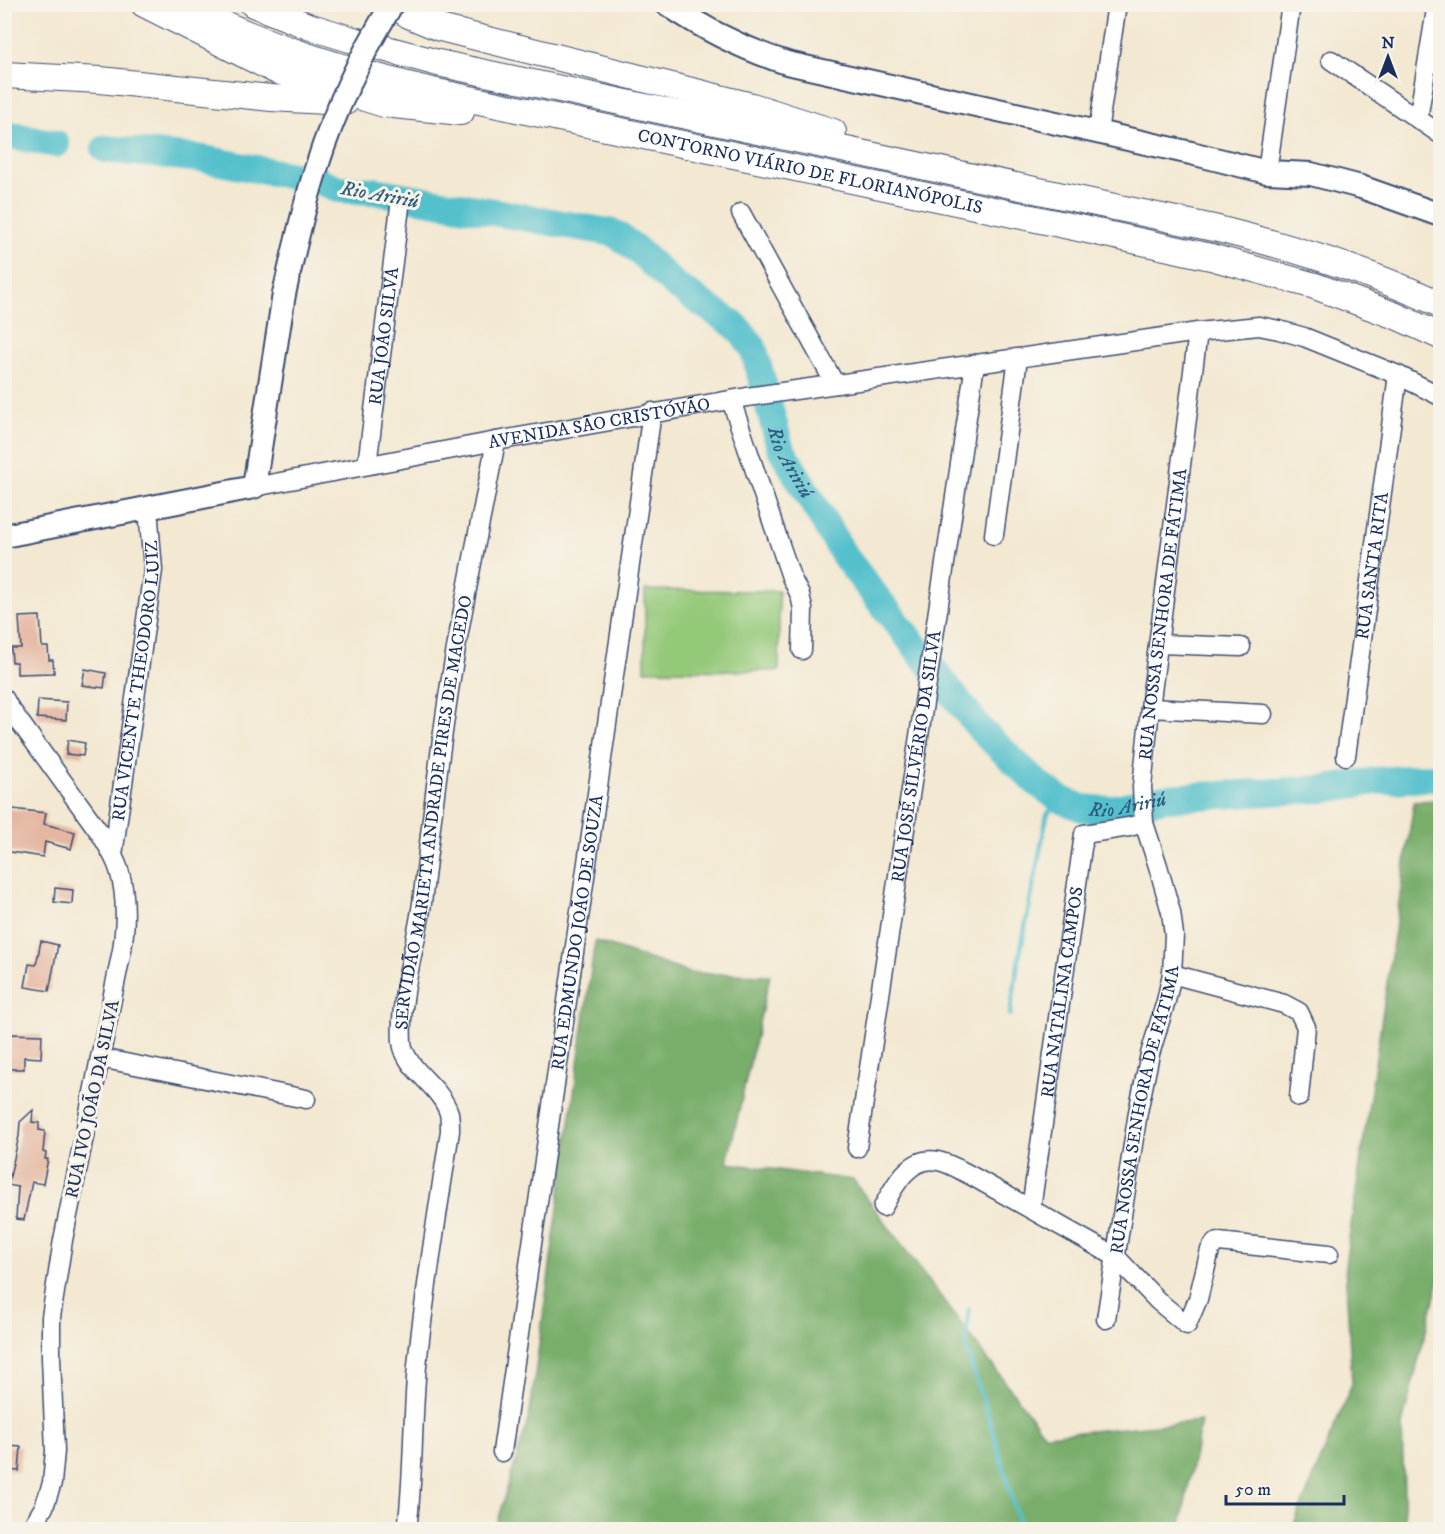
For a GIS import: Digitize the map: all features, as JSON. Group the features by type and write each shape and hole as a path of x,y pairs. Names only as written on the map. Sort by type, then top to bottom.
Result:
{"highway":[{"path":"144,4 275,70 384,104"},
{"name":"CONTORNO VIÁRIO DE FLORIANÓPOLIS","path":"182,4 261,40 342,68 432,91 1211,257 1316,286 1396,316 1440,336"},
{"name":"CONTORNO VIÁRIO DE FLORIANÓPOLIS","path":"253,4 351,40 438,63 1218,228 1368,273 1440,304"},
{"path":"392,4 409,15 440,28 752,106 821,127 909,162"},
{"path":"4,75 100,81 271,98 384,104 607,129"}],"main road":[{"path":"254,487 284,294 306,201 343,96 392,4"},
{"path":"667,4 714,34 741,47 787,63 1267,172 1311,174 1361,187 1440,215"},
{"name":"AVENIDA SÃO CRISTÓVÃO","path":"4,536 254,487"}],"street":[{"path":"1098,132 1118,4"},
{"path":"1267,172 1292,4"},
{"path":"1418,119 1437,4"},
{"path":"1331,60 1440,134"},
{"name":"RUA JOÃO SILVA","path":"367,465 400,207"},
{"path":"741,213 835,384"},
{"name":"AVENIDA SÃO CRISTÓVÃO","path":"254,487 652,412 739,398 1198,332 1259,326 1304,337 1398,375 1440,396"},
{"name":"RUA NOSSA SENHORA DE FÁTIMA","path":"1106,1319 1140,1100 1172,974 1174,935 1171,912 1143,818 1142,787 1198,332"},
{"path":"994,535 1018,358"},
{"name":"RUA JOSÉ SILVÉRIO DA SILVA","path":"857,1148 975,364"},
{"name":"RUA SANTA RITA","path":"1346,756 1398,375"},
{"path":"739,398 791,577 800,594 804,609 802,650"},
{"name":"RUA EDMUNDO JOÃO DE SOUZA","path":"502,1452 652,412"},
{"name":"SERVIDÃO MARIETA ANDRADE PIRES DE MACEDO","path":"407,1530 417,1367 428,1270 450,1131 449,1114 444,1102 404,1052 403,1014 406,982 421,906 434,788 451,677 496,441"},
{"name":"RUA VICENTE THEODORO LUIZ","path":"113,855 153,570 148,508"},
{"path":"1159,644 1241,647"},
{"name":"RUA IVO JOÃO DA SILVA","path":"6,705 100,833 113,855 124,893 126,921 63,1240 51,1317 55,1450 52,1484 44,1507 30,1530"},
{"path":"1150,708 1263,714"},
{"name":"RUA NATALINA CAMPOS","path":"1031,1209 1084,834 1129,827 1143,818"},
{"path":"1172,974 1284,1004 1299,1012 1306,1027 1299,1097"},
{"path":"100,1058 306,1099"},
{"path":"883,1207 892,1189 918,1162 928,1160 949,1164 1116,1257 1158,1301 1187,1325 1198,1299 1210,1250 1215,1243 1329,1254"}],"green space":[{"path":"645,590 779,591 779,671 645,670"},
{"path":"1440,799 1440,1276 1402,1425 1405,1529 1292,1529 1352,1384 1345,1265 1414,802"},
{"path":"595,941 690,973 770,975 727,1163 853,1180 1045,1435 1201,1421 1180,1529 496,1530 529,1418"}],"building":[{"path":"40,616 42,647 48,647 49,660 53,660 54,673 17,674 17,662 12,662 11,648 21,648 19,617"},
{"path":"85,669 106,673 104,688 82,685"},
{"path":"38,700 67,702 66,720 37,718"},
{"path":"68,740 85,743 83,756 66,754"},
{"path":"4,808 46,813 44,824 75,832 71,849 45,842 43,857 4,851"},
{"path":"55,888 73,890 72,904 54,902"},
{"path":"41,941 58,945 49,991 25,987 29,964 36,965"},
{"path":"9,1034 42,1035 41,1058 24,1057 24,1069 8,1069"},
{"path":"33,1110 32,1122 39,1123 39,1130 45,1131 43,1152 46,1153 45,1159 48,1159 43,1184 32,1182 24,1220 16,1219 18,1187 8,1185 20,1122"},
{"path":"8,1446 21,1447 19,1471 4,1470 4,1450 8,1451"}],"waterway":[{"name":"Rio Aririú","path":"4,134 56,144"},
{"name":"Rio Aririú","path":"105,149 204,159 319,181 339,189 374,191 614,233 635,248 676,286 736,326 753,347 780,447 845,557 981,730 1038,784 1060,799 1082,808 1106,810 1165,798 1325,789 1376,781 1440,777"},
{"path":"1010,1015 1047,815 1060,799"},
{"path":"969,1309 965,1346 993,1431 1021,1530"}]}
